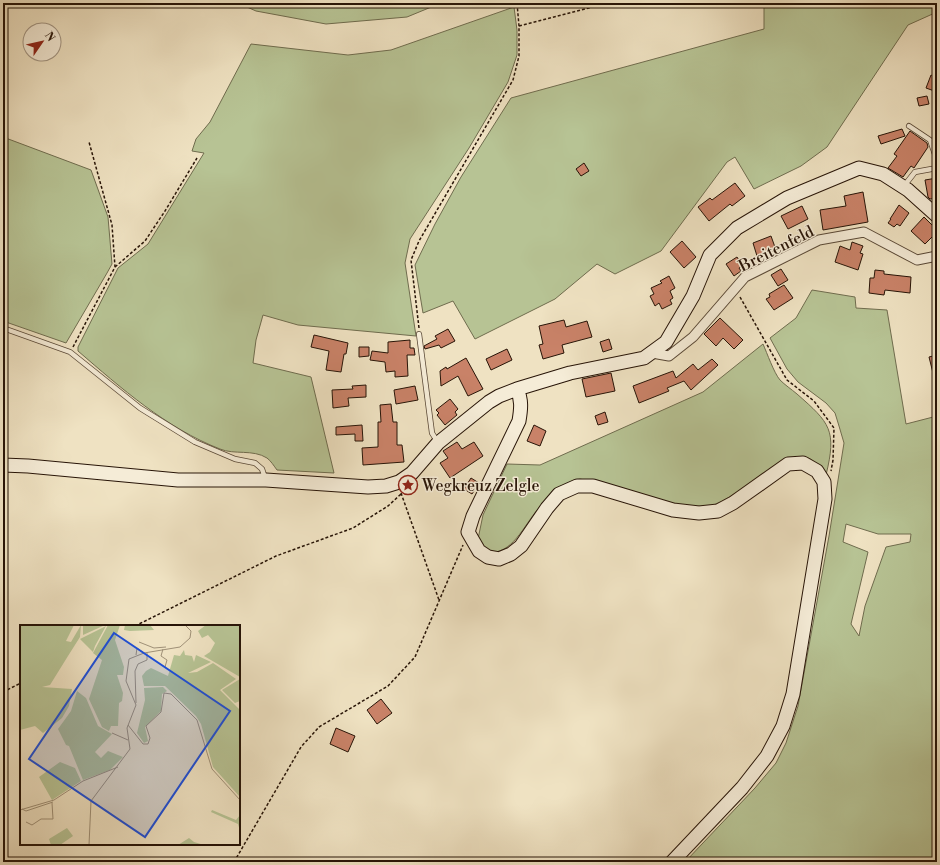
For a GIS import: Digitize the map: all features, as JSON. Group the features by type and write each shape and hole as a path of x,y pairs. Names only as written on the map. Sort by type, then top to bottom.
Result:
{"street":[{"path":"3,465 178,480 266,480 400,488 438,443 488,402 499,396 570,373 644,358 652,353 666,342 693,296 710,255 737,228 787,198 859,168 883,174 903,187 937,216"},
{"name":"Breitenfeld","path":"652,353 669,356 693,337 745,278 819,240 864,232 917,260 937,256"},
{"path":"517,389 522,408 519,421 473,516 468,532 478,551 488,557 499,559 511,554 521,546 547,508 559,494 577,486 593,486 673,510 699,513 718,511 733,503 788,464 803,463 817,471 824,482 825,499 793,694 782,726 767,756 742,788 672,862"}],"lane":[{"path":"910,126 930,140 937,160"},
{"path":"903,187 915,172 937,168"},
{"path":"3,328 70,352 140,408 195,442 235,459 256,463 262,469 266,480"},
{"path":"419,334 432,433 438,443"}],"path":[{"path":"419,334 411,260 419,241 513,80 520,56 518,3"},
{"path":"519,26 608,3"},
{"path":"89,142 112,225 115,267"},
{"path":"70,352 115,267 145,241 197,158"},
{"path":"735,289 787,380 814,401 834,428 833,460 830,476"},
{"path":"400,488 439,600"},
{"path":"138,625 276,556 353,528 388,506 400,488"},
{"path":"234,862 300,747 319,727 388,686 415,657 468,532"},
{"path":"3,692 20,684"}],"green space":[{"path":"238,3 441,3 407,17 326,24 256,11"},
{"path":"764,3 937,3 937,12 908,25 827,147 801,166 754,189 735,157 727,162 661,251 615,274 597,264 555,299 475,339 453,301 423,313 415,265 435,224 461,177 511,98 764,29"},
{"path":"514,7 517,30 517,55 508,82 469,148 410,239 405,263 416,336 298,325 263,315 256,340 253,363 311,377 334,473 277,470 267,458 262,455 225,451 200,440 163,419 145,406 78,351 78,347 118,268 148,244 204,153 192,151 196,139 210,122 251,44 348,55 391,50"},
{"path":"3,137 91,170 108,217 112,264 66,343 3,321"},
{"path":"812,290 855,297 856,308 887,310 906,424 937,416 937,862 685,862 755,788 776,763 786,743 798,706 829,536 844,443 835,413 826,403 798,382 787,369 770,338 796,318","holes":["846,524 878,534 911,534 910,542 886,547 865,606 859,636 851,624 868,552 843,542"]},
{"path":"763,344 773,368 780,380 817,413 828,428 831,447 826,475 811,459 797,457 784,461 729,498 714,505 701,508 677,506 578,479 566,484 538,509 517,538 504,549 496,552 487,552 478,539 483,515 507,464 540,465 703,392"}],"building":[{"path":"931,75 937,78 937,92 926,88"},
{"path":"927,96 929,104 919,106 917,98"},
{"path":"902,129 905,136 881,144 878,136"},
{"path":"910,131 927,143 928,147 914,168 911,166 903,177 888,168 897,156 894,154"},
{"path":"584,163 589,171 581,176 576,169"},
{"path":"937,178 937,198 930,199 928,197 925,180"},
{"path":"735,183 745,196 732,206 730,204 709,221 698,207 710,198 712,200"},
{"path":"863,192 868,222 823,230 820,210 846,206 844,196"},
{"path":"899,205 909,213 900,226 897,224 894,227 888,223"},
{"path":"802,206 808,219 788,229 781,216"},
{"path":"924,217 937,230 937,232 925,244 911,231"},
{"path":"771,236 776,250 757,256 753,243"},
{"path":"682,241 696,257 684,268 670,252"},
{"path":"852,242 863,246 860,253 863,254 858,270 835,262 840,246 850,250"},
{"path":"737,257 743,266 739,268 741,271 734,276 726,264"},
{"path":"781,269 788,280 778,286 771,275"},
{"path":"875,270 884,271 884,274 911,277 910,293 885,290 884,295 869,293 870,278 874,278"},
{"path":"669,276 675,288 670,291 673,298 670,300 672,304 662,309 659,303 655,306 650,296 654,294 651,288 662,283 660,281"},
{"path":"784,285 793,298 774,310 766,299 770,297 769,294"},
{"path":"720,318 743,340 734,349 723,338 716,346 704,334"},
{"path":"564,320 566,327 587,321 592,337 562,345 564,353 543,359 539,345 543,344 539,326"},
{"path":"448,329 455,341 441,348 439,345 425,349 424,346 437,339 435,336"},
{"path":"314,335 348,343 346,354 344,354 341,372 326,370 329,351 311,347"},
{"path":"609,339 612,349 603,352 600,342"},
{"path":"410,340 410,348 414,348 415,355 407,355 408,376 395,377 395,371 386,372 385,362 370,360 372,351 388,353 388,342"},
{"path":"359,347 369,347 369,356 359,357"},
{"path":"507,349 512,360 491,370 486,359"},
{"path":"937,355 937,377 934,377 929,357"},
{"path":"466,358 483,389 468,396 458,376 441,386 440,371 446,367 447,369"},
{"path":"712,359 718,365 691,390 684,381 667,388 669,391 639,403 633,386 673,371 676,378 693,364 698,370"},
{"path":"611,373 615,391 586,397 582,379"},
{"path":"366,385 366,397 348,398 349,406 333,408 332,390 353,389 352,386"},
{"path":"415,386 418,400 396,404 394,390"},
{"path":"450,399 458,409 455,412 457,415 445,425 437,415 439,413 436,410"},
{"path":"391,404 393,422 397,422 397,445 402,445 404,462 363,465 362,448 378,447 378,422 381,422 380,405"},
{"path":"605,412 608,422 598,425 595,416"},
{"path":"362,425 363,441 355,441 355,434 336,435 336,427"},
{"path":"534,425 546,431 540,446 527,441"},
{"path":"457,442 462,449 474,442 483,456 450,478 440,463 448,458 443,451"},
{"path":"471,478 479,483 472,494 464,489"},
{"path":"381,699 392,713 377,724 367,710"},
{"path":"336,728 355,736 348,752 330,744"}],"place":[{"name":"Wegkreuz Zelgle","path":"408,485"}]}
